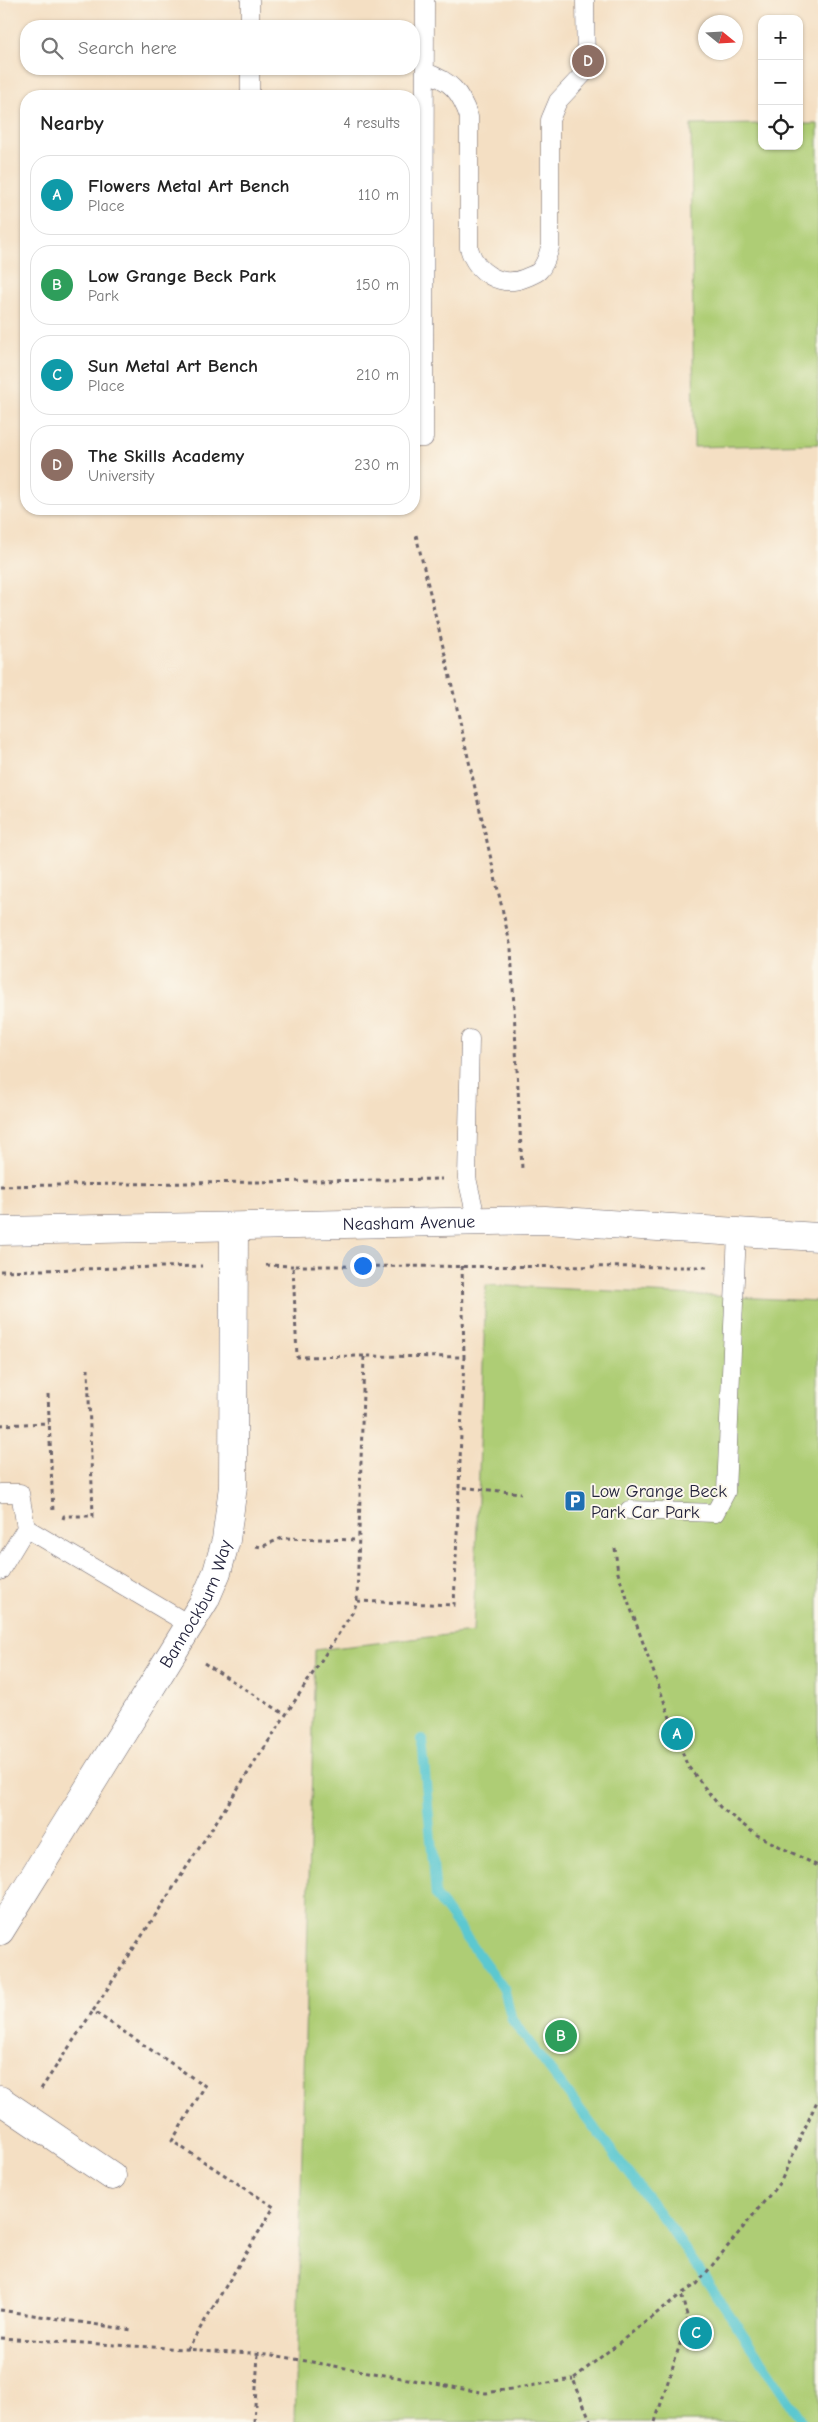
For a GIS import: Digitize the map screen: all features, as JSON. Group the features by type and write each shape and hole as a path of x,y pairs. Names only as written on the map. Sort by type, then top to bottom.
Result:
{"street":[{"name":"Neasham Avenue","path":"0,1231 234,1228 545,1220 818,1237"},
{"name":"Bannockburn Way","path":"0,1931 205,1600 217,1572 226,1540 234,1486 234,1228"},
{"path":"0,2100 112,2176"}],"lane":[{"path":"250,0 250,20"},
{"path":"420,438 424,438 425,0"},
{"path":"425,72 440,78 462,97 469,117 469,248 475,265 495,279 512,283 538,272 546,261 550,247 550,120 558,101 586,72 585,0"},
{"path":"250,75 250,90"},
{"path":"470,1039 467,1178 477,1222"},
{"path":"629,1510 715,1513 726,1492 737,1232"},
{"path":"0,1493 20,1493 26,1528 0,1571"},
{"path":"26,1528 50,1542 183,1635"}],"path":[{"path":"416,535 448,664 511,948 522,1169"},
{"path":"0,1186 467,1178"},
{"path":"0,1271 234,1265 735,1267"},
{"path":"293,1266 297,1357 464,1357"},
{"path":"356,1601 454,1605 464,1357 462,1266"},
{"path":"23,2115 93,2011 354,1610 356,1601 364,1356"},
{"path":"48,1394 53,1513 64,1516 93,1516 88,1369"},
{"path":"0,1425 49,1423"},
{"path":"459,1487 521,1493"},
{"path":"50,1542 64,1516"},
{"path":"226,1540 261,1547 282,1538 358,1540"},
{"path":"615,1548 618,1573 687,1765 720,1807 755,1834 818,1866"},
{"path":"183,1635 286,1715"},
{"path":"93,2011 205,2086 172,2141 274,2207 187,2350"},
{"path":"0,2338 258,2354 486,2393 574,2379 681,2294 697,2284 781,2181 818,2099"},
{"path":"655,2422 688,2319 681,2294"},
{"path":"0,2310 132,2330"},
{"path":"254,2422 258,2354"},
{"path":"574,2379 591,2422"}],"green space":[{"path":"758,124 758,150 803,150 803,124 818,124 818,444 694,447 691,125"},
{"path":"486,1285 818,1301 818,2422 295,2422 315,1650 473,1632"}],"waterway":[{"path":"422,1739 436,1896 504,1989 512,2020 669,2226 803,2422"}],"place":[{"name":"The Skills Academy","path":"588,61"},
{"name":"Low Grange Beck Park Car Park","path":"575,1501"},
{"name":"Flowers Metal Art Bench","path":"677,1734"},
{"name":"Low Grange Beck Park","path":"561,2036"},
{"name":"Sun Metal Art Bench","path":"696,2333"}]}
